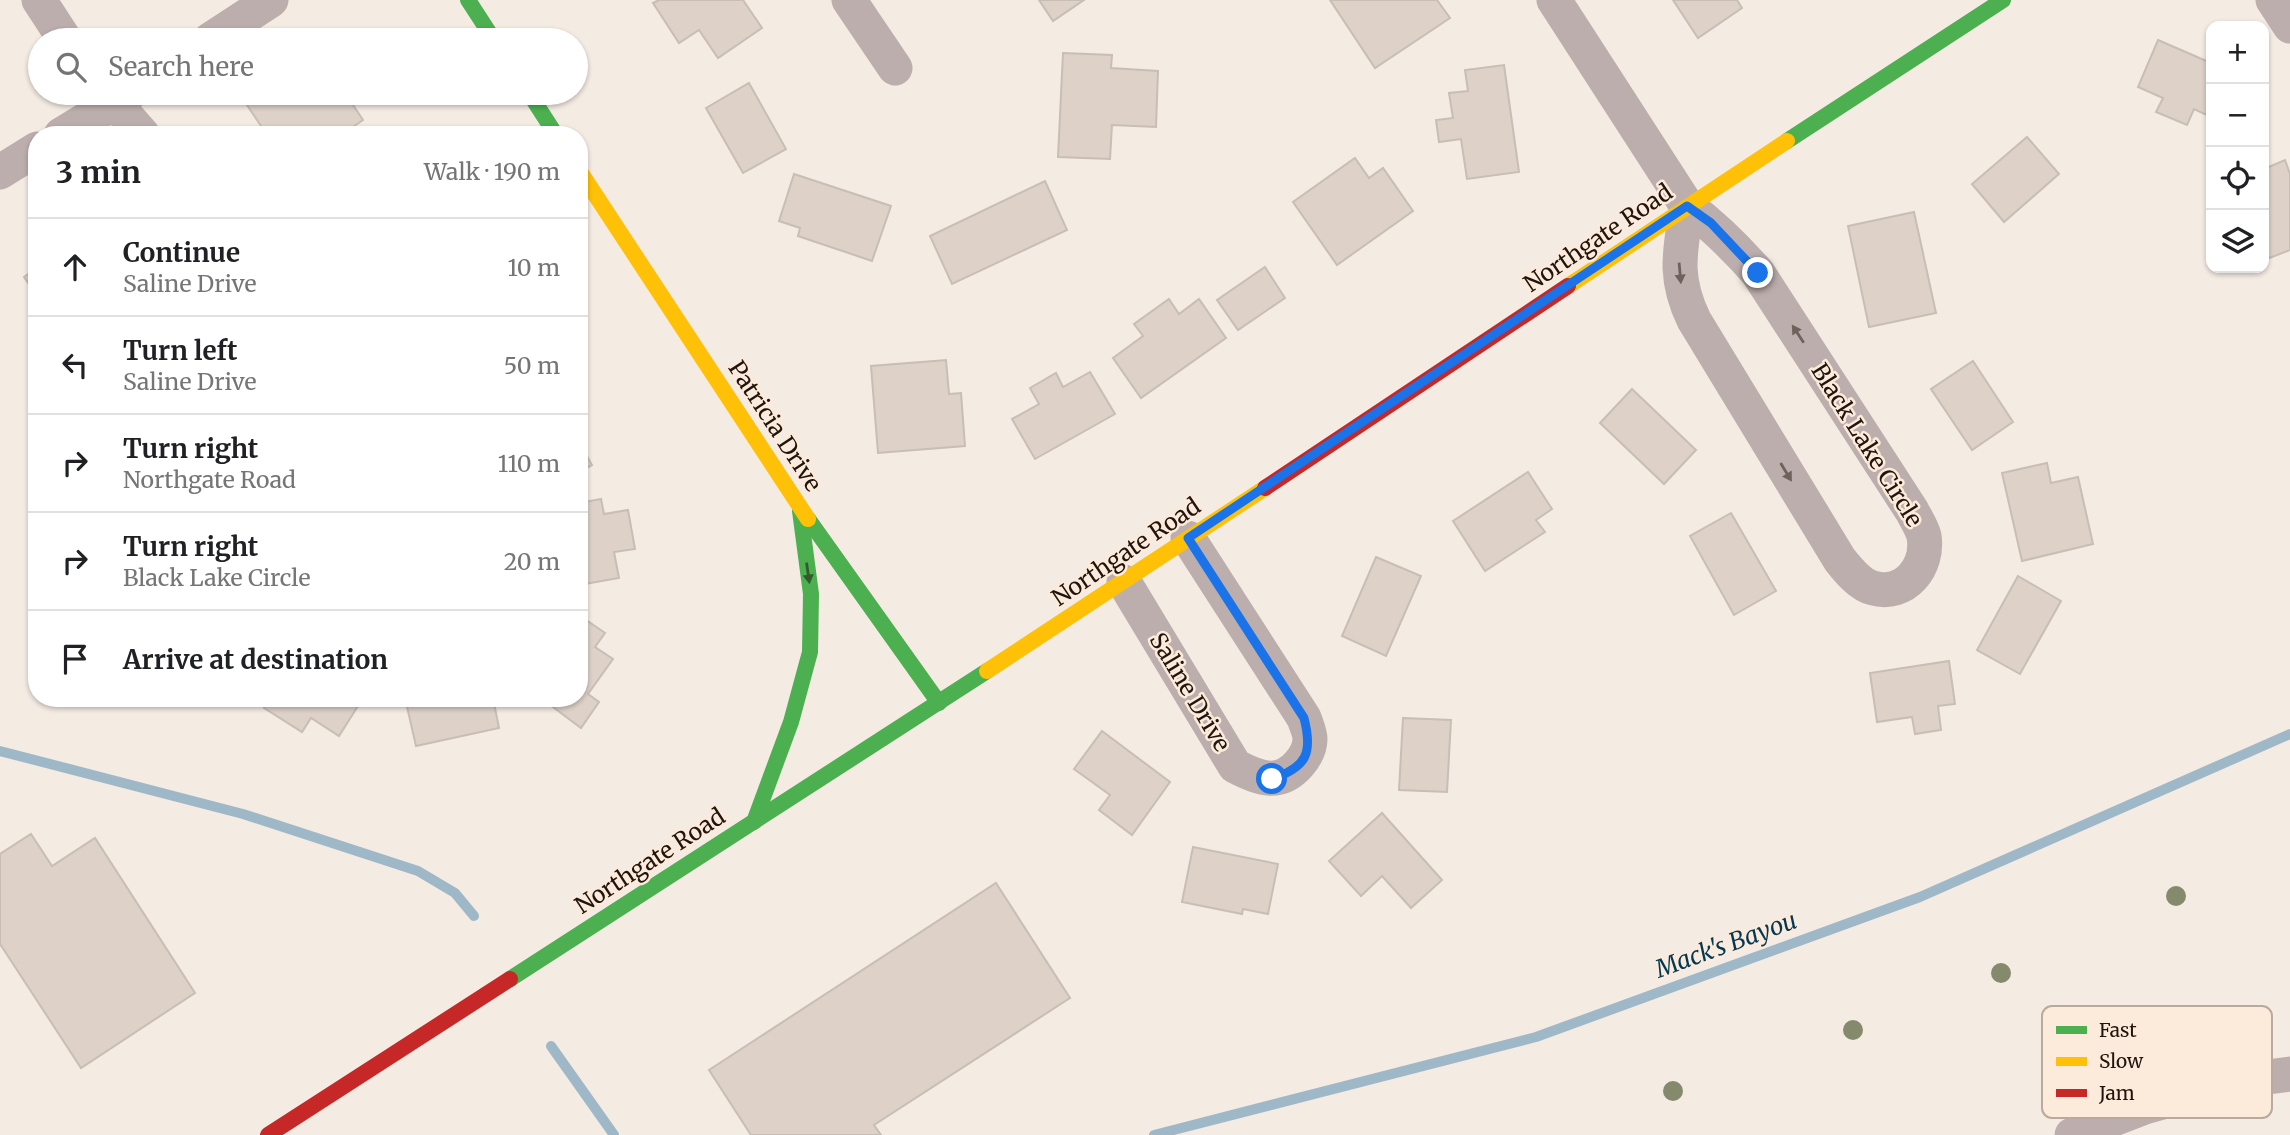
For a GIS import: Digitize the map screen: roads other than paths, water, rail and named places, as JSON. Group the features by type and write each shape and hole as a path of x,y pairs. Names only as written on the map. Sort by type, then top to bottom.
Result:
{"main road":[{"path":"468,0 486,28"},
{"name":"Northgate Road","path":"268,1135 1124,582 1687,206 2003,0"},
{"path":"537,105 550,126"},
{"name":"Patricia Drive","path":"588,184 799,506 939,703"},
{"path":"754,822 791,722 810,652 811,594 799,506"}],"street":[{"path":"39,0 57,28"},
{"path":"228,28 271,0"},
{"path":"849,0 895,68"},
{"name":"Black Lake Circle","path":"1554,0 1687,206 1711,223 1758,273 1912,511 1924,535 1923,558 1914,577 1894,589 1872,588 1855,577 1840,560 1694,320 1684,299 1679,267 1687,206"},
{"path":"2273,0 2290,26"},
{"path":"74,126 104,105"},
{"path":"123,105 137,126"},
{"path":"0,172 28,155"},
{"name":"Saline Drive","path":"1124,582 1235,766 1256,777 1272,779 1292,772 1306,757 1310,739 1304,718 1188,538"},
{"path":"2272,1076 2290,1074"},
{"path":"2071,1135 2116,1118"}],"waterway":[{"name":"Mack's Bayou","path":"1154,1135 1536,1037 1920,897 2290,734"},
{"path":"0,751 243,814 418,871 455,893 474,916"},
{"path":"551,1046 614,1135"}]}
